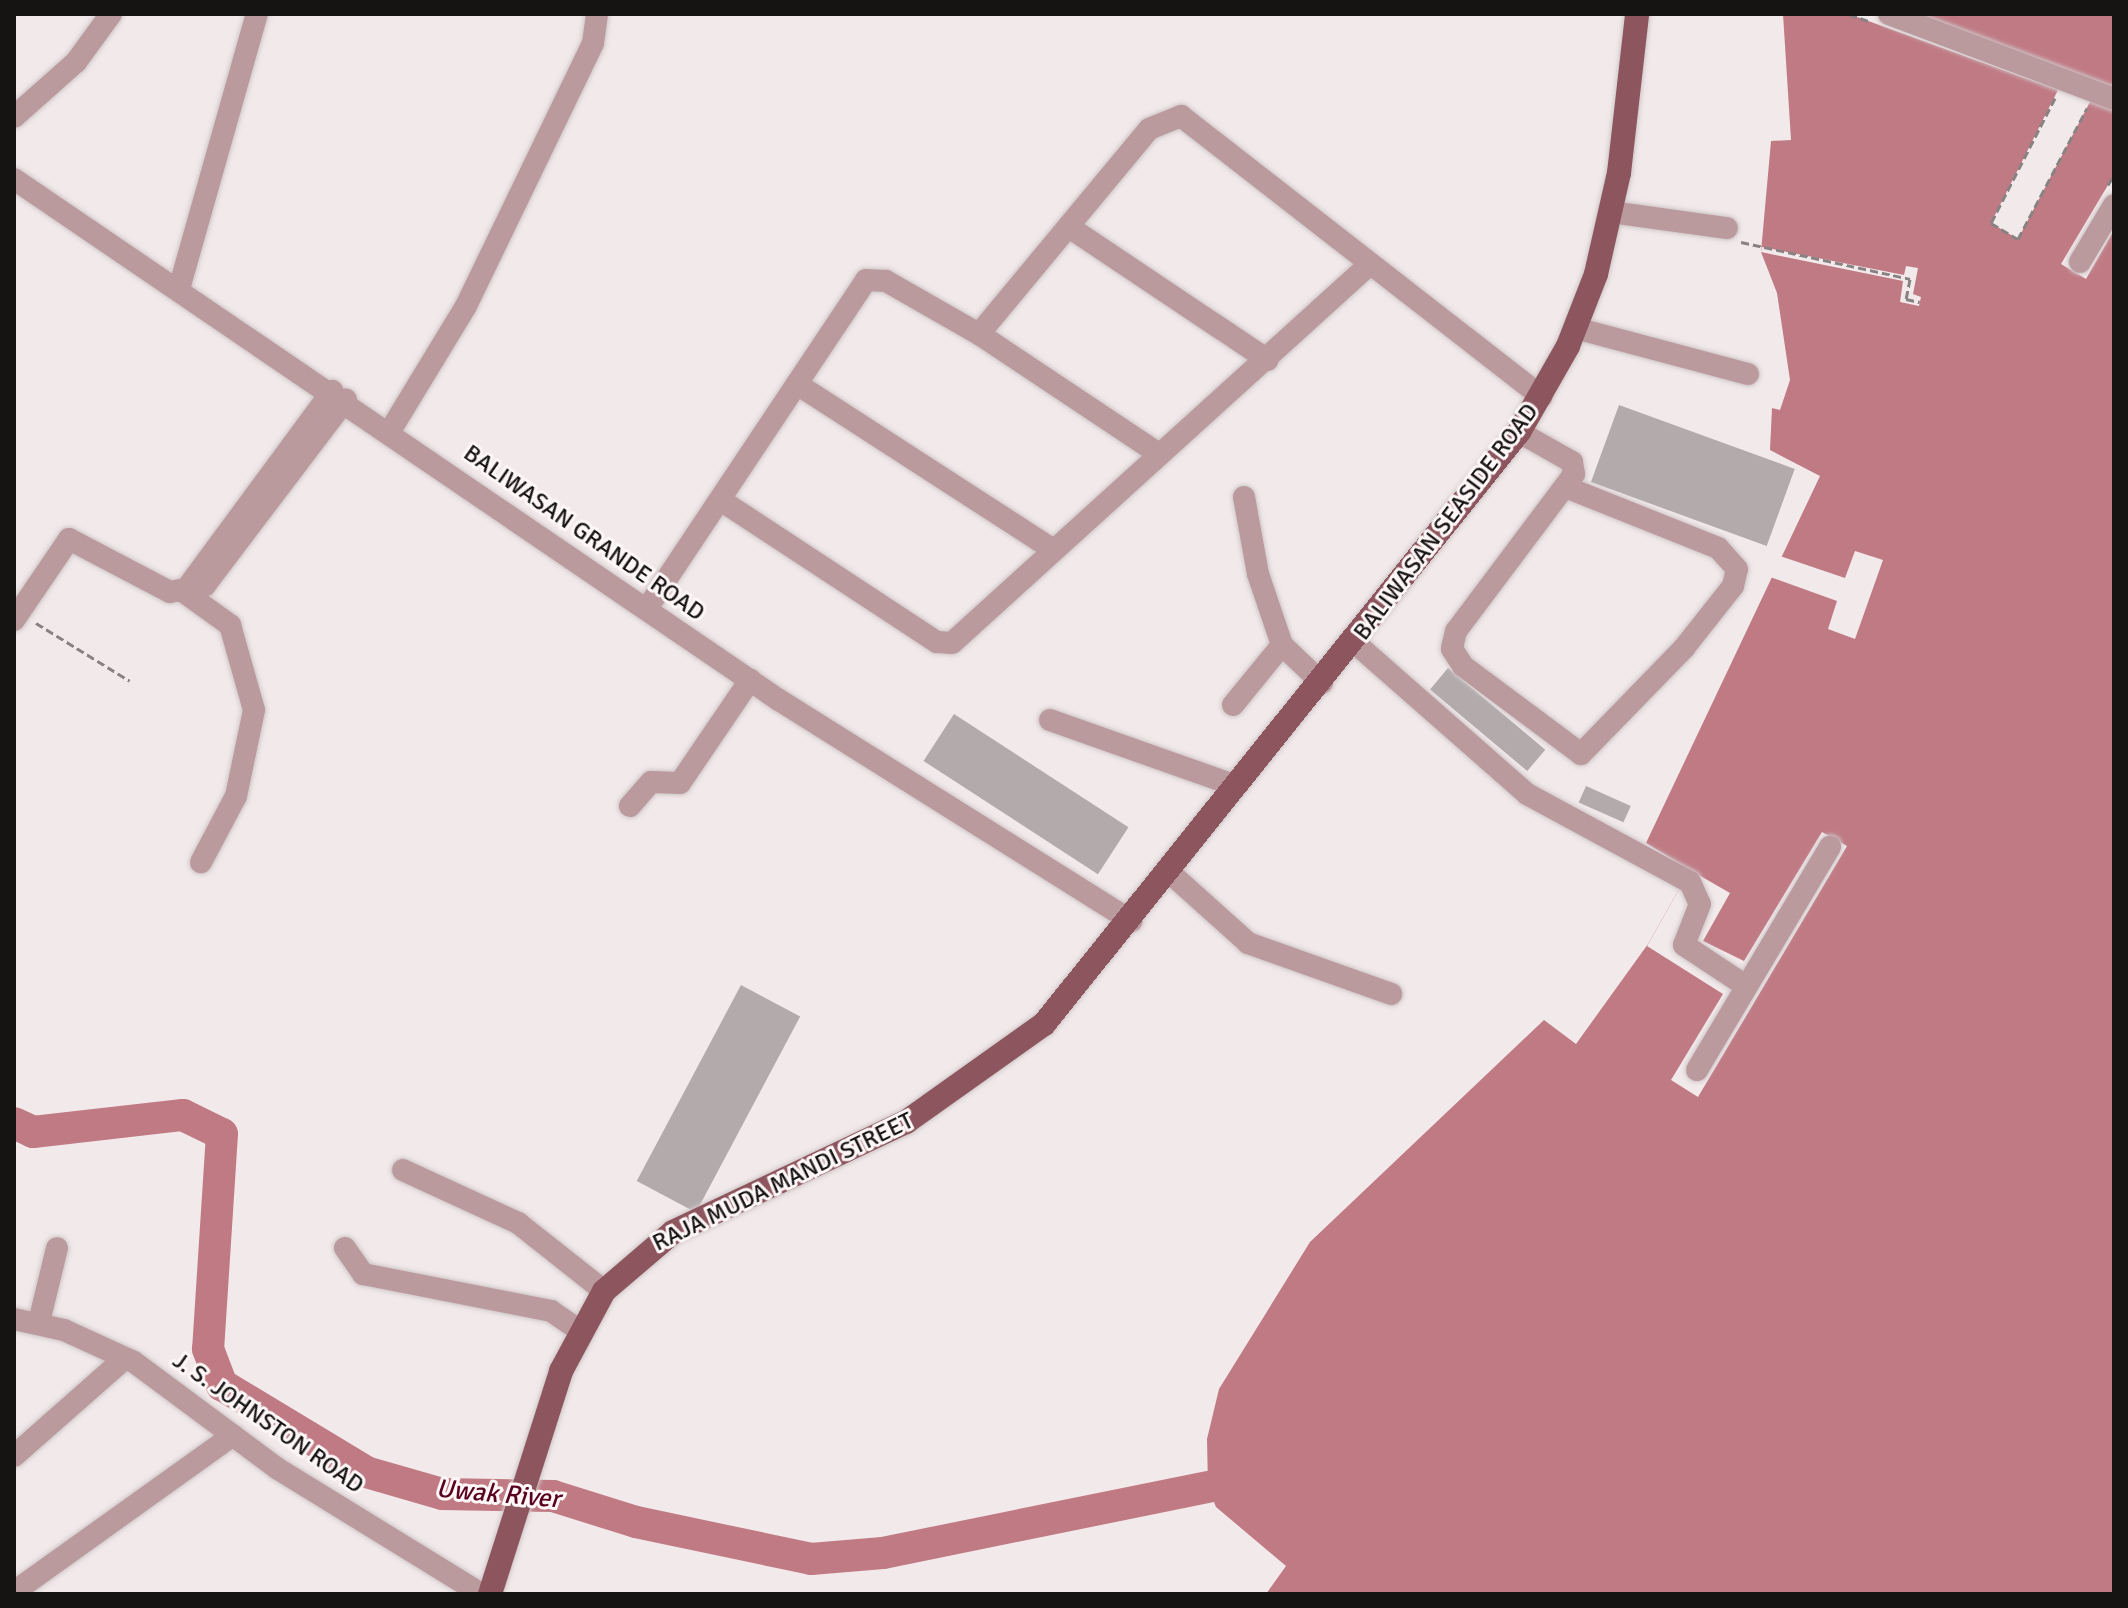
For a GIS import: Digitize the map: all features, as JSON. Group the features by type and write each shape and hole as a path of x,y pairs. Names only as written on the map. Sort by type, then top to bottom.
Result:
{"main road":[{"name":"BALIWASAN SEASIDE ROAD","path":"1131,921 1519,432 1542,397 1575,328 1611,212 1637,14"},
{"name":"RAJA MUDA MANDI STREET","path":"490,1594 528,1471 579,1330 604,1291 673,1232 906,1122 972,1082 1044,1024 1131,921"}],"street":[{"path":"14,117 76,62 111,14"},
{"path":"179,289 257,14"},
{"path":"390,431 466,306 593,43 597,14"},
{"path":"1884,20 2103,99"},
{"path":"979,334 1149,129 1181,116 1542,397"},
{"name":"BALIWASAN GRANDE ROAD","path":"14,179 339,395 750,680 1131,921"},
{"path":"2080,262 2114,205"},
{"path":"1611,212 1727,228"},
{"path":"1069,227 1268,360"},
{"path":"722,501 945,644 1268,360 1370,264"},
{"path":"648,607 722,501 866,280 886,281 979,334 1159,454"},
{"path":"1575,328 1748,374"},
{"path":"797,384 1052,549"},
{"path":"19,602 63,542 73,539 170,592 184,592 205,585 210,565 339,395"},
{"path":"1519,432 1572,462 1568,488 1451,639 1463,666 1581,754 1684,648 1733,586 1737,569 1718,548 1568,488"},
{"path":"1244,497 1258,574 1282,645 1322,683"},
{"path":"184,592 230,625 254,710 236,796 201,862"},
{"path":"1354,642 1527,794 1690,882 1700,904 1684,945 1746,986"},
{"path":"1233,705 1282,645"},
{"path":"630,806 651,782 680,783 750,680"},
{"path":"1050,720 1236,786"},
{"path":"1697,1070 1830,847"},
{"path":"1169,872 1248,943 1391,994"},
{"path":"403,1170 518,1223 604,1291"},
{"path":"39,1322 57,1248"},
{"path":"345,1248 363,1274 551,1311 579,1330"},
{"name":"J. S. JOHNSTON ROAD","path":"14,1319 39,1322 125,1358 233,1435 481,1594"},
{"path":"14,1456 125,1358"},
{"path":"14,1592 233,1435"}],"path":[{"path":"1849,14 1884,20"},
{"path":"2059,91 1991,223 2018,239 2103,99"},
{"path":"1727,228 1744,246 1910,279 1906,299 1920,302"},
{"path":"19,602 130,681"}],"shaded area":[{"path":"1783,14 2114,14 2114,1594 1266,1594 1286,1566 1216,1507 1208,1487 1207,1439 1219,1389 1310,1242 1544,1020 1576,1044 1648,944 1690,870 1646,843 1820,476 1770,450 1772,408 1780,410 1790,380 1777,293 1761,252 1771,141 1791,140"}],"pier":[{"path":"1849,14 1912,14 2091,100 2018,239 1991,223 2058,90"},
{"path":"2114,175 2114,230 2086,279 2061,264"},
{"path":"1762,247 1904,275 1906,266 1918,268 1913,294 1921,297 1919,306 1900,302 1903,281 1761,252"},
{"path":"1855,551 1883,560 1855,639 1828,629 1837,601 1770,577 1780,556 1845,578"},
{"path":"1822,832 1847,846 1698,1097 1671,1080 1723,994 1647,946 1690,870 1730,893 1703,941 1744,961"}],"building":[{"path":"1619,405 1795,469 1767,546 1591,482"},
{"path":"1448,668 1545,750 1527,771 1430,689"},
{"path":"954,714 1128,827 1098,874 924,761"},
{"path":"1586,786 1631,806 1623,822 1579,802"},
{"path":"741,985 800,1016 696,1212 637,1181"}],"waterway":[{"name":"Uwak River","path":"14,1123 33,1132 183,1115 222,1134 208,1349 222,1385 366,1472 442,1494 553,1496 636,1522 811,1559 883,1553 1208,1487"}]}
